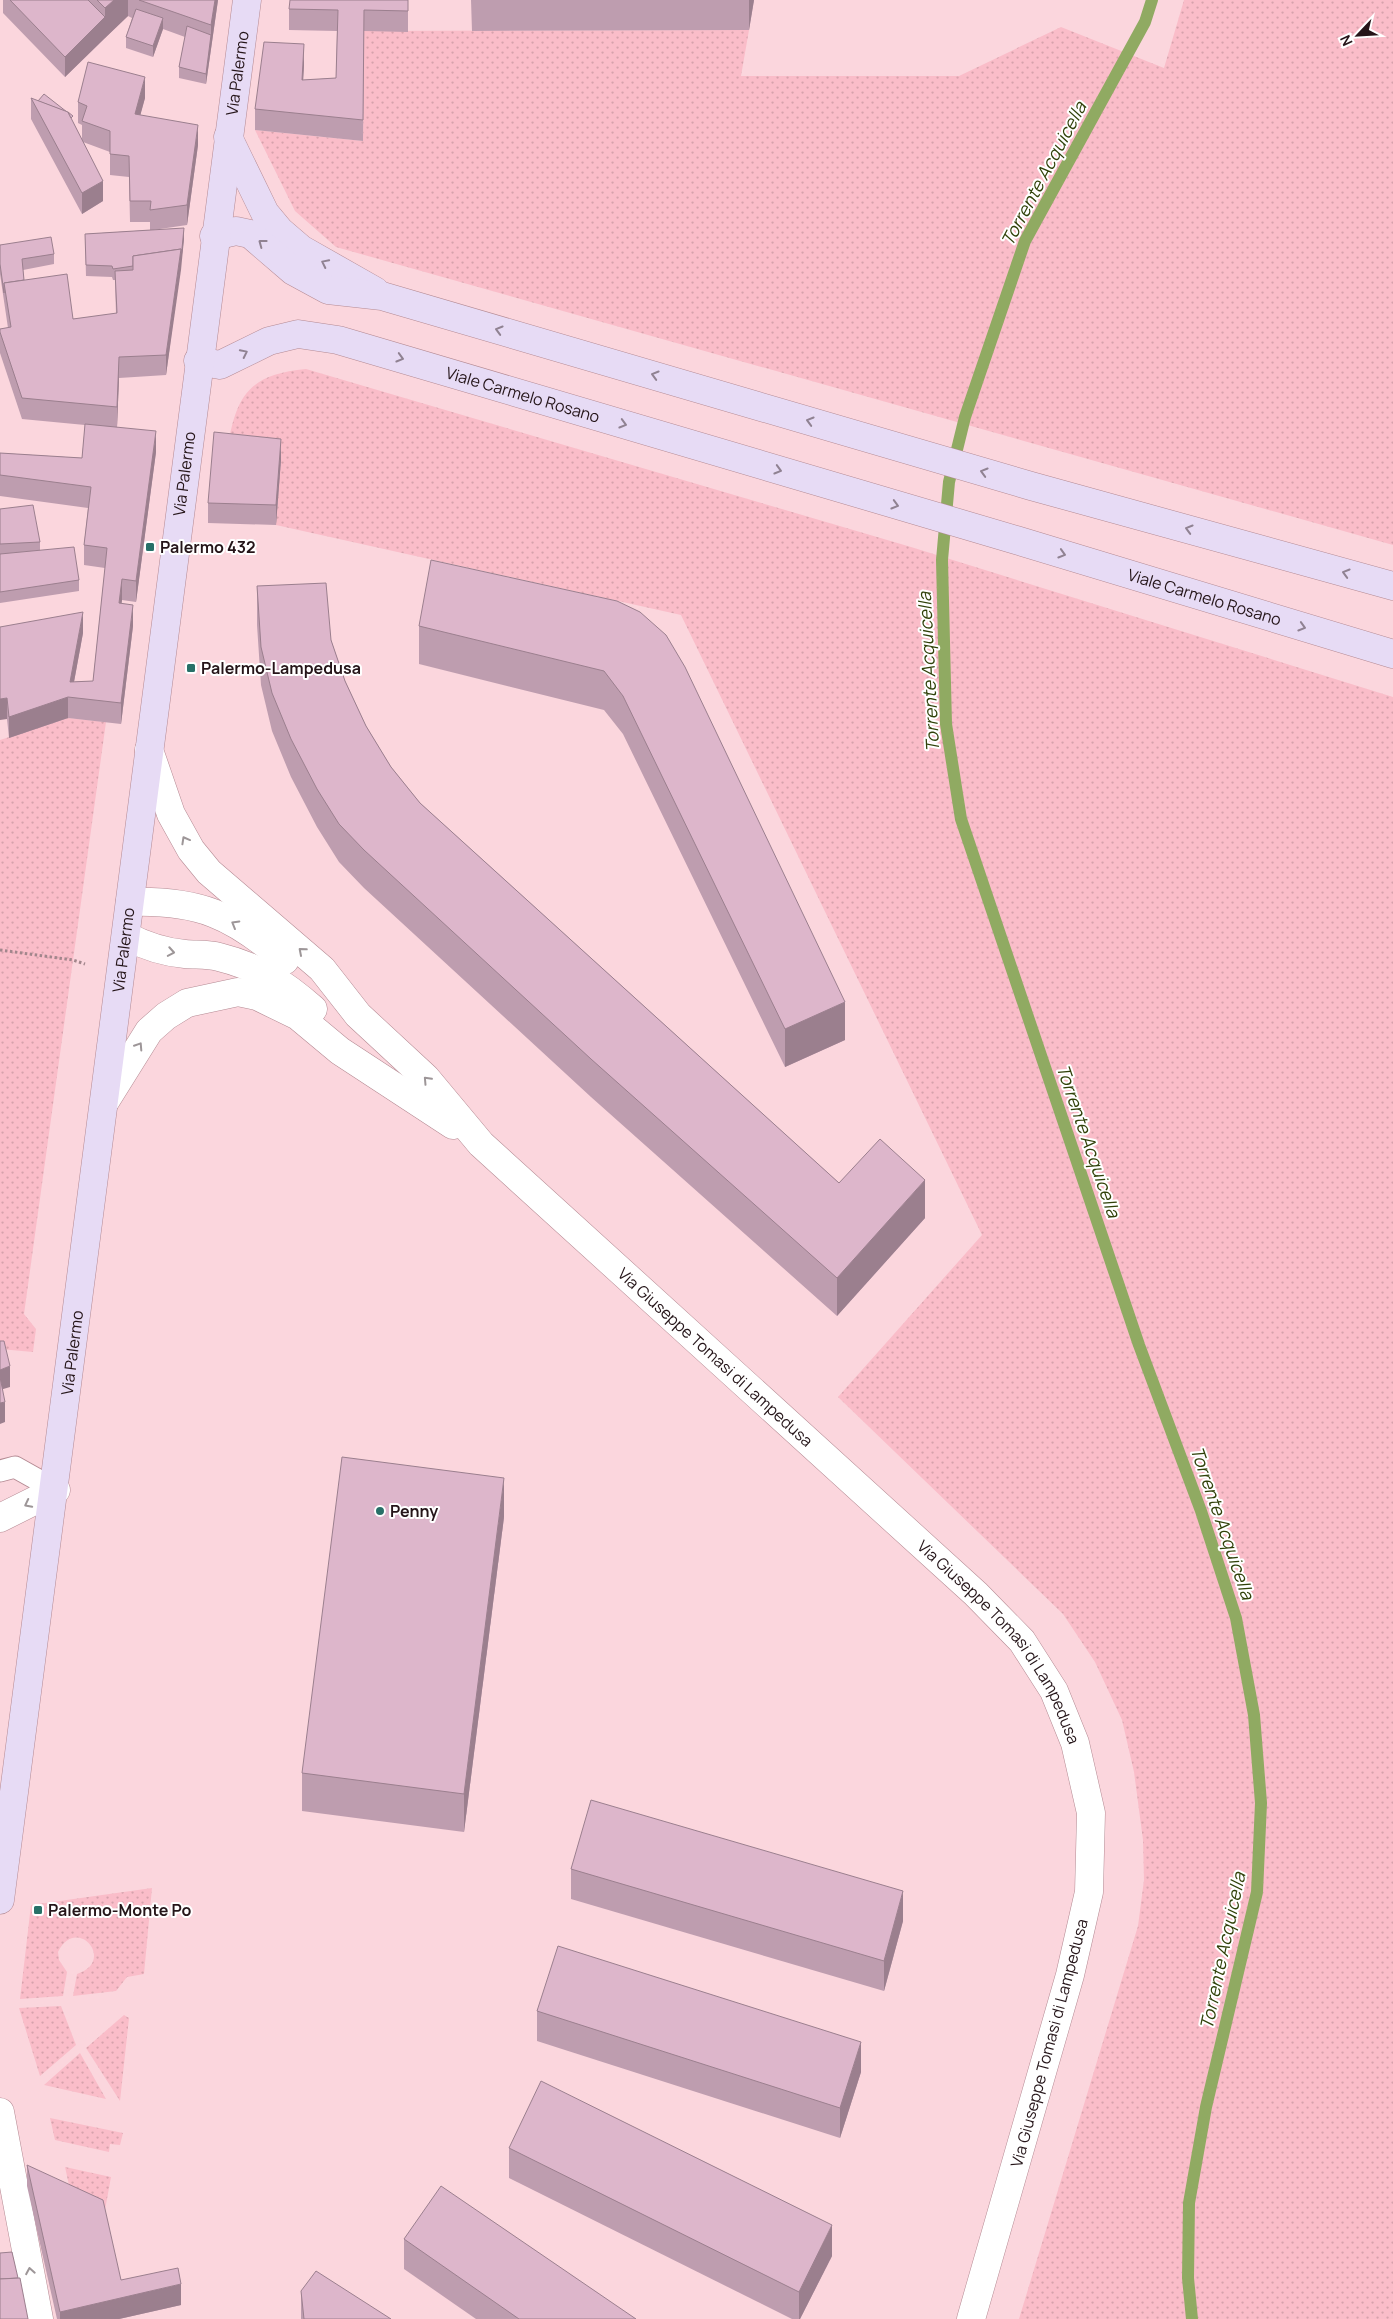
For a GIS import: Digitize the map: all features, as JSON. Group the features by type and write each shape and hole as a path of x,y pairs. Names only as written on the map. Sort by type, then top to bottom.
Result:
{"main road":[{"name":"Via Palermo","path":"0,1900 56,1490 214,236 247,0"},
{"path":"228,137 262,206 280,231 300,249 382,296"},
{"path":"214,236 236,231 250,234 293,271 328,290 382,296 1031,486 1393,586"},
{"name":"Viale Carmelo Rosano","path":"198,361 220,365 269,340 298,334 338,340 1016,540 1393,654"}],"street":[{"path":"149,750 171,814 191,850 209,872 322,969 358,1015"},
{"path":"130,902 185,904 216,913 259,938 306,978 358,1015 426,1078 481,1144"},
{"path":"126,936 148,947 184,954 218,957 274,978 341,1033 410,1096"},
{"path":"104,1103 149,1031 166,1016 187,1003 238,992 272,1002 298,1016 340,1051 481,1144"},
{"name":"Via Giuseppe Tomasi di Lampedusa","path":"481,1144 976,1594 1022,1641 1054,1691 1075,1743 1091,1813 1089,1892 1070,1974 971,2319"},
{"path":"0,1518 56,1490"},
{"path":"0,2112 39,2319"}],"lane":[{"path":"0,1471 15,1466 56,1490"}],"path":[{"path":"0,950 73,960 121,976"}],"shaded area":[{"path":"1184,0 1393,0 1393,545 336,247 295,211 255,130 363,141 364,31 749,30 741,76 959,76 1061,27 1164,68"},
{"path":"306,369 911,547 1393,697 1393,2319 1019,2319 1138,1926 1144,1880 1143,1840 1134,1772 1122,1720 1095,1662 1063,1614 838,1397 982,1235 681,615 276,525 278,495 226,455 234,419 246,393 256,384 269,377 285,372"},
{"path":"68,718 106,722 24,1314 36,1329 33,1352 0,1349 0,740"},
{"path":"152,1888 144,1974 127,1977 116,1991 73,1996 77,1974 88,1968 94,1960 94,1952 90,1944 83,1939 75,1938 66,1942 58,1952 59,1960 67,1972 63,1996 20,1999 31,1905"},
{"path":"61,2006 76,2045 40,2076 19,2008"},
{"path":"124,2015 129,2018 120,2101 86,2048"},
{"path":"80,2053 106,2099 44,2085"},
{"path":"50,2118 123,2133 120,2145 110,2144 109,2152 55,2140"},
{"path":"65,2167 111,2177 103,2221 74,2208"}],"building":[{"path":"10,0 88,0 105,17 65,57"},
{"path":"97,0 114,0 105,8"},
{"path":"139,0 215,0 211,25"},
{"path":"290,0 408,0 408,11 364,10 363,120 255,109 264,42 304,44 302,80 336,78 338,10 289,9"},
{"path":"136,9 163,18 153,46 126,37"},
{"path":"187,26 211,35 206,74 179,67"},
{"path":"88,62 145,77 135,114 198,125 187,205 150,210 151,201 130,201 129,156 110,154 110,131 82,121 87,106 78,102"},
{"path":"44,94 67,112 38,101"},
{"path":"31,98 68,112 103,181 82,193"},
{"path":"184,228 181,259 181,249 133,256 133,266 113,269 112,266 86,265 85,234"},
{"path":"51,237 54,254 22,259 24,280 4,283 4,293 0,264 0,245"},
{"path":"181,249 166,355 119,357 117,407 22,398 0,332 0,329 11,327 4,283 67,274 73,319 117,313 115,271 133,270 133,256"},
{"path":"85,424 156,431 136,581 122,579 119,603 133,605 121,703 68,697 9,717 7,698 0,699 0,627 83,612 70,682 93,681 107,548 84,545 91,487 0,475 0,453 82,458"},
{"path":"214,432 281,439 276,505 208,503"},
{"path":"33,505 40,542 0,544 0,509"},
{"path":"74,547 79,580 0,592 0,554"},
{"path":"431,560 617,601 640,612 666,635 685,667 845,1002 785,1029 623,696 604,671 419,626"},
{"path":"326,583 331,640 345,681 366,726 391,767 420,803 839,1183 880,1139 925,1180 837,1278 591,1059 364,850 339,824 317,789 291,739 272,693 261,647 257,586"},
{"path":"0,1341 4,1341 10,1366 0,1370"},
{"path":"0,1377 5,1402 0,1403"},
{"path":"342,1457 504,1478 464,1794 302,1773"},
{"path":"591,1800 903,1891 884,1961 571,1869"},
{"path":"558,1946 861,2042 840,2108 537,2011"},
{"path":"541,2081 832,2225 799,2292 509,2148"},
{"path":"27,2165 103,2200 121,2280 178,2268 181,2284 60,2312"},
{"path":"441,2186 636,2319 519,2319 404,2239"},
{"path":"12,2252 18,2278 0,2279 0,2253"},
{"path":"316,2271 391,2319 304,2319 301,2291"},
{"path":"20,2278 28,2319 0,2319 0,2279"}],"waterway":[{"name":"Torrente Acquicella","path":"1152,0 1145,22 1025,241 965,417 949,482 942,560 946,724 961,819 1139,1345 1201,1511 1236,1618 1254,1715 1261,1803 1257,1892 1206,2107 1189,2203 1188,2278 1192,2319"}],"place":[{"name":"Palermo 432","path":"150,547"},
{"name":"Palermo-Lampedusa","path":"191,668"},
{"name":"Penny","path":"380,1511"},
{"name":"Palermo-Monte Po","path":"38,1910"}]}
